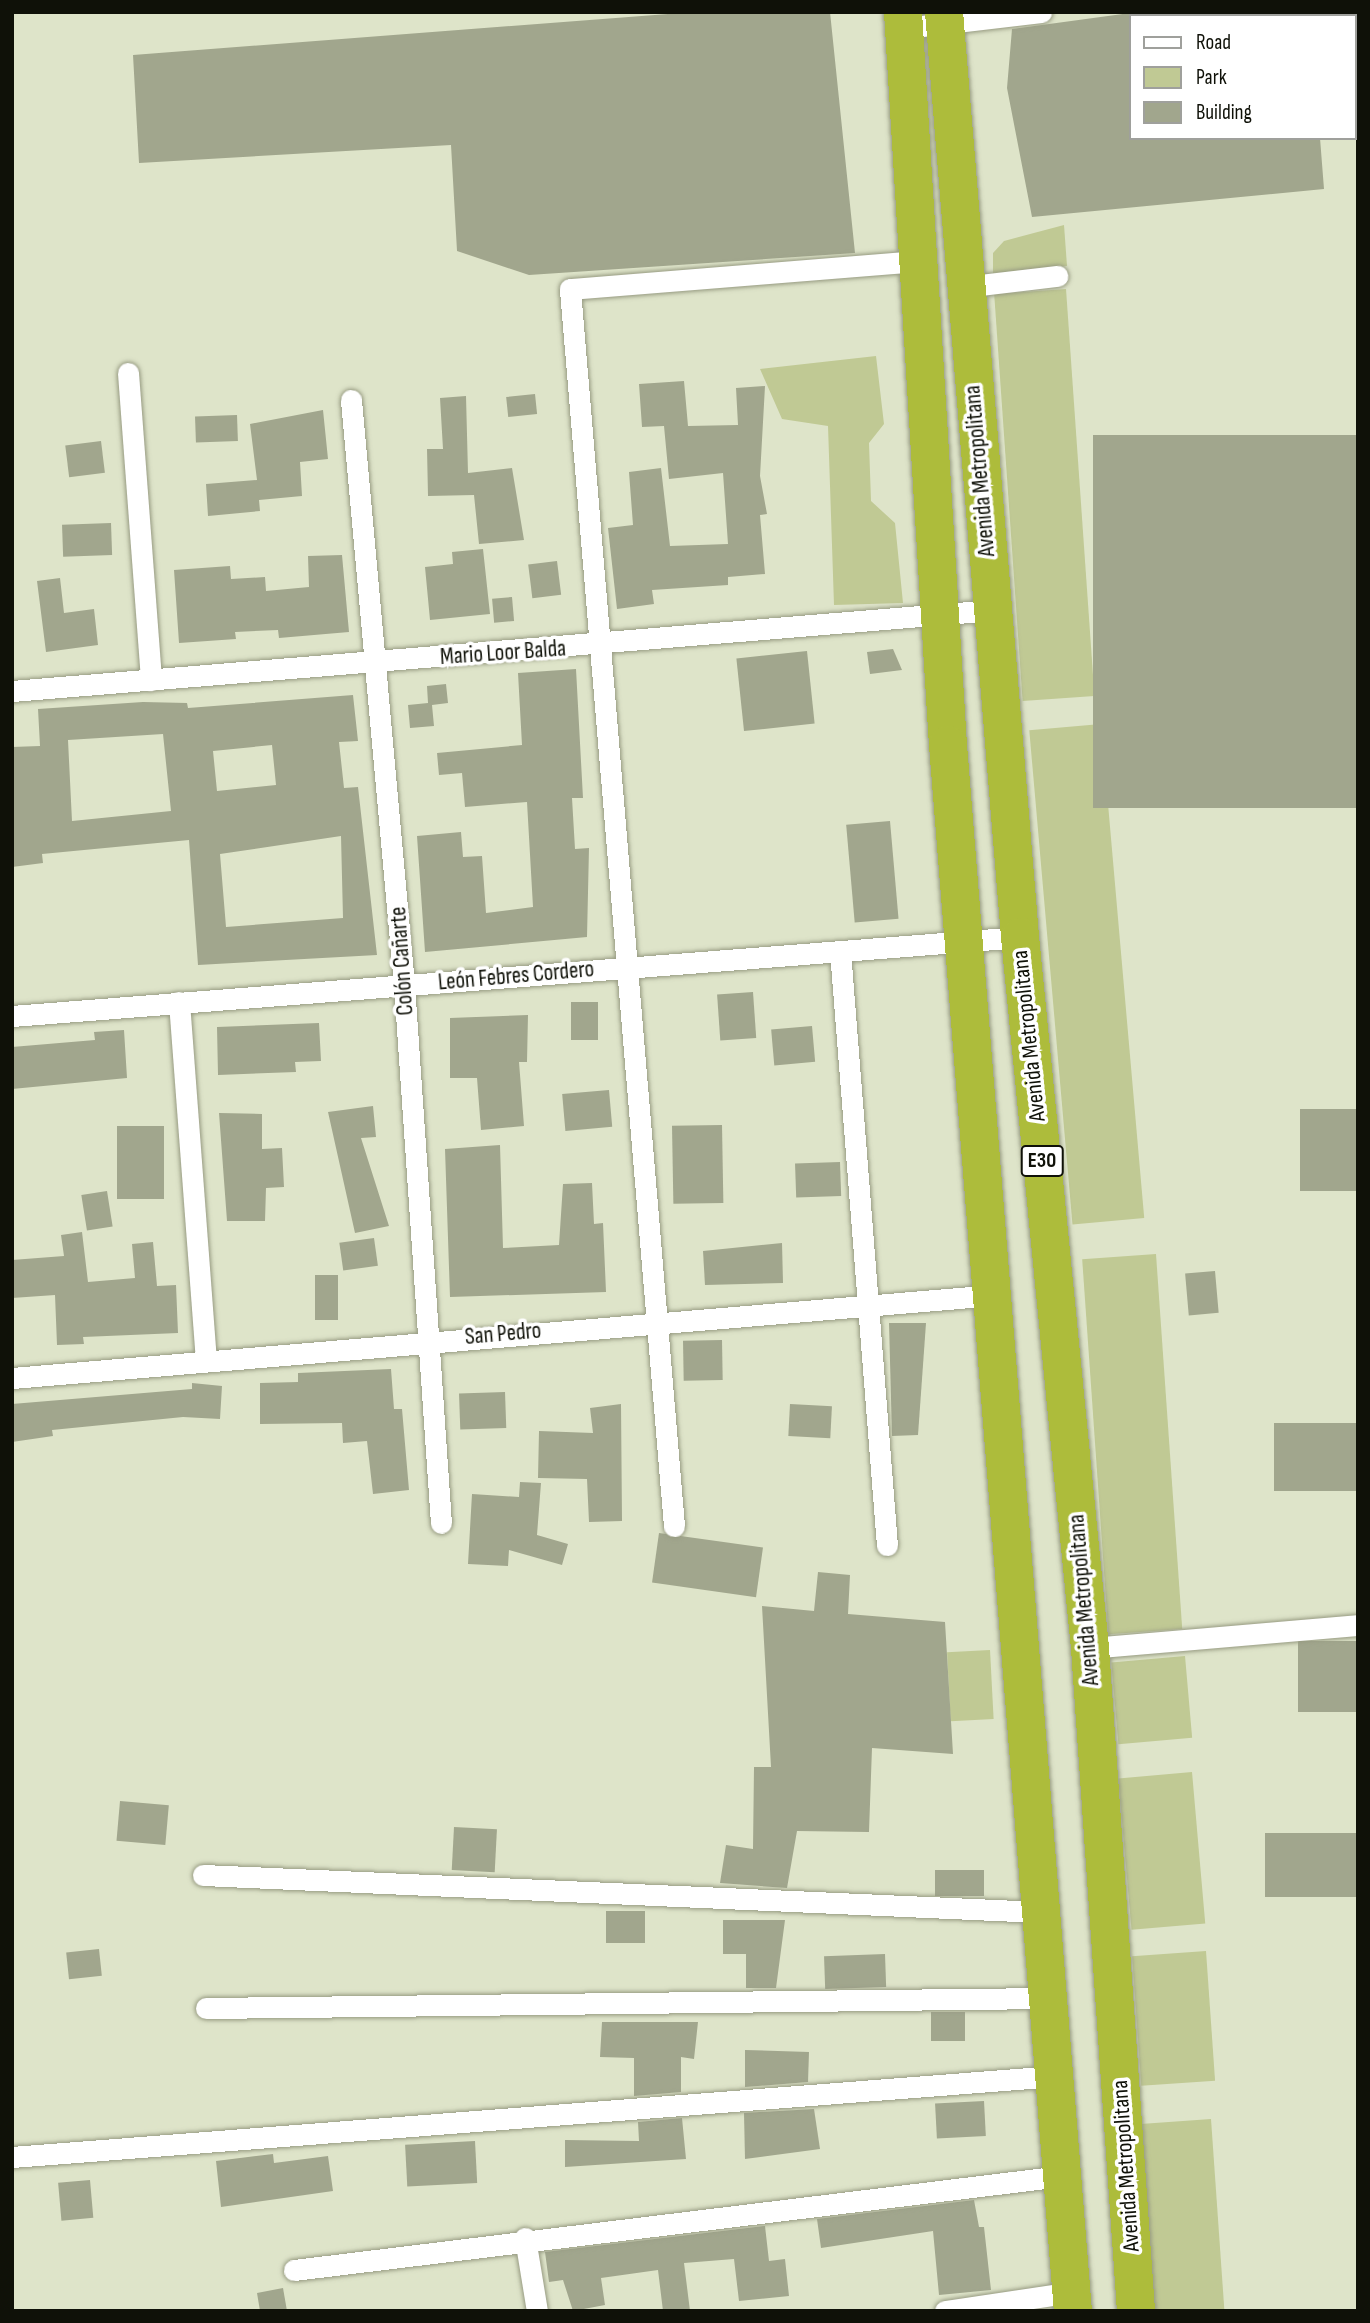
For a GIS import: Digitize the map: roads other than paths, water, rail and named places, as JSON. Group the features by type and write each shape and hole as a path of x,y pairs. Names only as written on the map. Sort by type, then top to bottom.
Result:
{"highway":[{"name":"Avenida Metropolitana","path":"944,18 963,287 1020,937 1090,1647 1136,2311"},
{"path":"904,20 964,943 995,1295 1039,1912 1072,2301"}],"street":[{"path":"904,20 1041,12"},
{"path":"674,1526 570,289 920,261"},
{"path":"963,287 1057,276"},
{"path":"128,373 151,680"},
{"name":"Colón Cañarte","path":"351,400 378,662 404,985 441,1522"},
{"name":"Mario Loor Balda","path":"12,691 602,645 993,610"},
{"name":"León Febres Cordero","path":"12,1016 1020,937"},
{"path":"841,951 887,1545"},
{"path":"179,1002 206,1358"},
{"name":"San Pedro","path":"12,1378 206,1358 995,1295"},
{"path":"1090,1647 1358,1625"},
{"path":"203,1875 1039,1912"},
{"path":"206,2008 1047,1998"},
{"path":"12,2157 1055,2076"},
{"path":"294,2270 525,2238 1062,2176"},
{"path":"525,2238 537,2311"},
{"path":"945,2311 1072,2301"}]}
